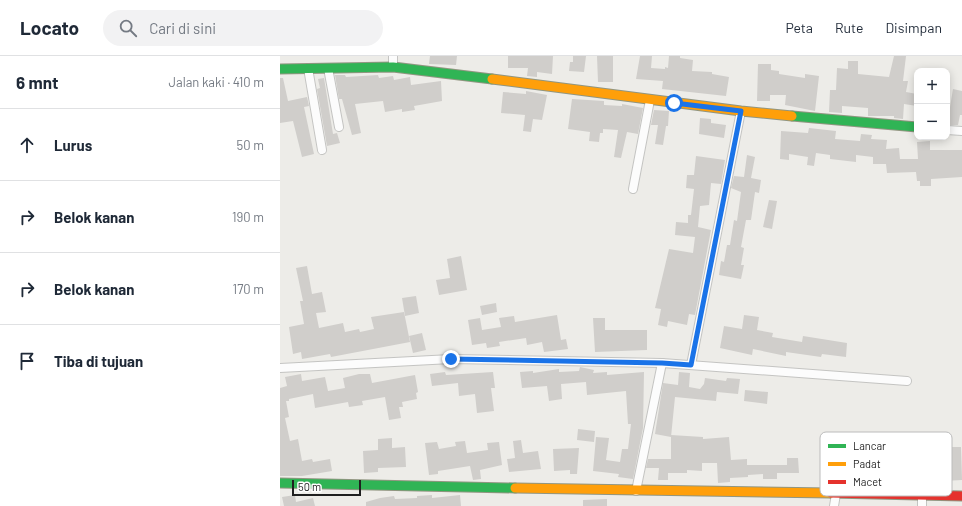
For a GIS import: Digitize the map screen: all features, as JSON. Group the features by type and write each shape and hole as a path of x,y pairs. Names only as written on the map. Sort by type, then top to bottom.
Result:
{"street":[{"path":"393,56 393,67"},
{"path":"280,69 393,67 741,111 914,127"},
{"path":"308,68 322,150"},
{"path":"328,68 339,127"},
{"path":"633,189 650,100"},
{"path":"691,365 741,111"},
{"path":"950,130 962,131"},
{"path":"280,368 451,359 662,363 907,381"},
{"path":"636,491 662,363"},
{"path":"280,483 820,494"},
{"path":"834,506 836,496"},
{"path":"952,496 962,496"}],"building":[{"path":"430,56 457,56 456,65 429,64"},
{"path":"508,56 553,56 552,74 537,72 537,77 527,76 528,68 508,68"},
{"path":"573,56 586,56 584,72 569,71 570,62 573,62"},
{"path":"597,56 613,56 613,82 598,82"},
{"path":"640,56 652,56 651,68 668,68 669,56 680,56 680,58 693,60 692,71 712,72 712,74 729,77 726,96 662,89 663,81 636,79"},
{"path":"894,56 906,56 903,81 908,81 906,92 914,93 914,106 904,104 903,119 894,118 894,116 868,116 868,108 842,106 842,113 829,112 830,90 836,90 837,68 848,69 848,61 858,61 858,74 889,77"},
{"path":"758,64 771,64 771,70 779,71 779,74 805,78 805,74 819,76 815,111 785,105 786,95 770,95 770,101 757,101"},
{"path":"335,75 345,75 346,77 378,75 379,78 393,76 394,80 410,77 411,85 441,81 442,101 414,106 415,110 402,112 402,109 385,112 383,101 355,104 361,133 352,135 342,99 339,99"},
{"path":"280,78 283,78 288,101 307,97 309,106 304,107 314,154 302,157 293,121 280,123"},
{"path":"324,78 333,134 337,133 340,143 327,146 317,89 320,88 318,79"},
{"path":"953,89 962,91 962,115 960,115 958,125 950,125 950,107"},
{"path":"526,91 547,95 542,120 533,119 531,132 523,131 525,115 501,113 503,92 526,94"},
{"path":"572,99 604,101 604,105 622,106 622,104 643,108 638,134 627,132 621,158 614,157 618,130 603,129 603,133 600,133 599,142 589,141 590,132 568,129"},
{"path":"654,110 669,111 668,126 666,126 663,145 655,144 658,125 651,125"},
{"path":"700,118 711,119 711,123 726,125 724,138 699,134"},
{"path":"809,128 836,131 835,139 860,141 861,134 872,135 871,139 887,140 886,149 899,148 900,159 918,159 917,142 930,141 930,150 962,150 962,177 931,179 931,186 920,186 920,181 917,181 916,172 887,173 886,164 873,164 873,157 856,155 856,162 830,159 830,155 816,153 814,166 807,165 808,157 789,154 789,160 780,159 781,131 808,133"},
{"path":"747,155 755,157 751,178 761,180 759,193 755,192 751,220 746,220 741,247 744,248 741,265 744,265 741,279 719,275 721,261 724,262 727,245 730,245 734,220 737,221 741,192 731,188 734,176 744,177"},
{"path":"696,156 725,160 721,184 711,183 709,205 700,206 698,227 711,230 695,315 689,314 687,325 668,321 667,327 658,325 661,309 655,308 669,249 693,253 695,237 675,235 676,222 688,223 688,215 691,215 694,189 686,188 687,175 694,175"},
{"path":"769,200 777,201 772,229 763,227"},
{"path":"461,256 467,290 439,295 436,280 450,278 447,259"},
{"path":"307,266 312,294 322,292 326,312 316,313 319,328 343,323 345,332 359,329 360,332 374,329 371,317 404,312 410,342 331,357 330,354 302,359 301,352 293,354 289,327 304,324 300,301 303,301 296,268"},
{"path":"416,296 419,313 405,316 402,298"},
{"path":"496,303 497,312 482,315 480,306"},
{"path":"557,315 561,340 566,339 568,349 544,352 542,342 527,345 526,338 499,342 500,346 487,348 486,343 472,345 468,320 480,318 482,330 501,327 499,318 514,316 515,322"},
{"path":"744,315 759,317 757,330 773,333 772,337 802,342 803,336 847,343 846,357 822,354 821,357 786,352 786,356 753,349 752,355 720,348 724,326 742,329"},
{"path":"593,318 605,318 605,330 647,330 647,350 595,352"},
{"path":"422,333 426,350 413,353 409,336"},
{"path":"580,367 594,370 593,373 607,372 607,375 644,372 643,428 633,479 618,477 619,474 593,471 596,437 609,438 606,460 620,462 622,449 628,449 631,424 628,424 626,391 587,395 586,382 561,384 562,399 549,401 547,386 522,388 520,372 533,371 533,373 559,369 559,372 579,371"},
{"path":"445,372 446,375 493,372 495,388 491,388 494,411 477,413 475,394 459,396 458,383 432,386 430,374"},
{"path":"679,372 690,373 689,387 700,389 704,384 705,378 726,381 727,378 740,379 738,394 717,392 716,401 675,397 671,437 655,434 663,383 678,385"},
{"path":"301,374 302,381 325,377 328,391 345,388 343,378 359,374 370,374 372,383 415,375 418,392 416,393 417,399 402,402 403,407 399,407 401,418 389,420 385,397 362,401 363,405 349,407 348,402 315,408 313,394 289,399 289,401 286,401 289,417 285,418 290,441 298,439 302,461 312,459 313,462 330,459 332,471 302,476 280,476 280,388 287,386 285,377"},
{"path":"745,390 768,392 767,404 744,401"},
{"path":"578,429 595,431 594,442 577,440"},
{"path":"671,435 703,437 703,439 729,437 731,460 747,459 747,465 787,465 787,458 798,458 799,473 777,473 777,479 763,479 763,474 748,475 748,477 730,478 730,482 718,483 717,463 702,463 702,471 687,470 687,473 668,473 668,480 658,480 659,468 646,468 648,459 671,459"},
{"path":"392,438 392,448 405,447 406,467 378,468 378,472 364,473 363,451 378,450 378,439"},
{"path":"521,440 523,453 538,451 541,469 509,472 507,459 515,458 513,441"},
{"path":"465,441 467,453 488,450 487,443 499,442 502,465 480,470 481,479 473,480 470,466 438,471 438,474 429,475 425,443 437,442 439,449 456,446 455,442"},
{"path":"952,447 961,447 962,480 952,481"},
{"path":"579,448 577,474 570,474 570,470 554,471 553,449"},
{"path":"295,495 296,502 313,498 315,506 284,506 282,497"},
{"path":"432,495 432,498 460,495 461,506 366,506 366,502 380,498 394,496 395,499 417,498 417,496"},
{"path":"607,499 607,506 583,506 583,500"}],"traffic: fast":[{"path":"280,69 393,67 492,79"},
{"path":"792,116 914,127"},
{"path":"280,483 515,488"}],"traffic: slow":[{"path":"492,79 741,111 792,116"},
{"path":"515,488 820,493"}],"traffic: jam":[{"path":"952,496 962,496"}],"route":[{"path":"451,359 662,363 691,365 741,111 674,103"}]}
